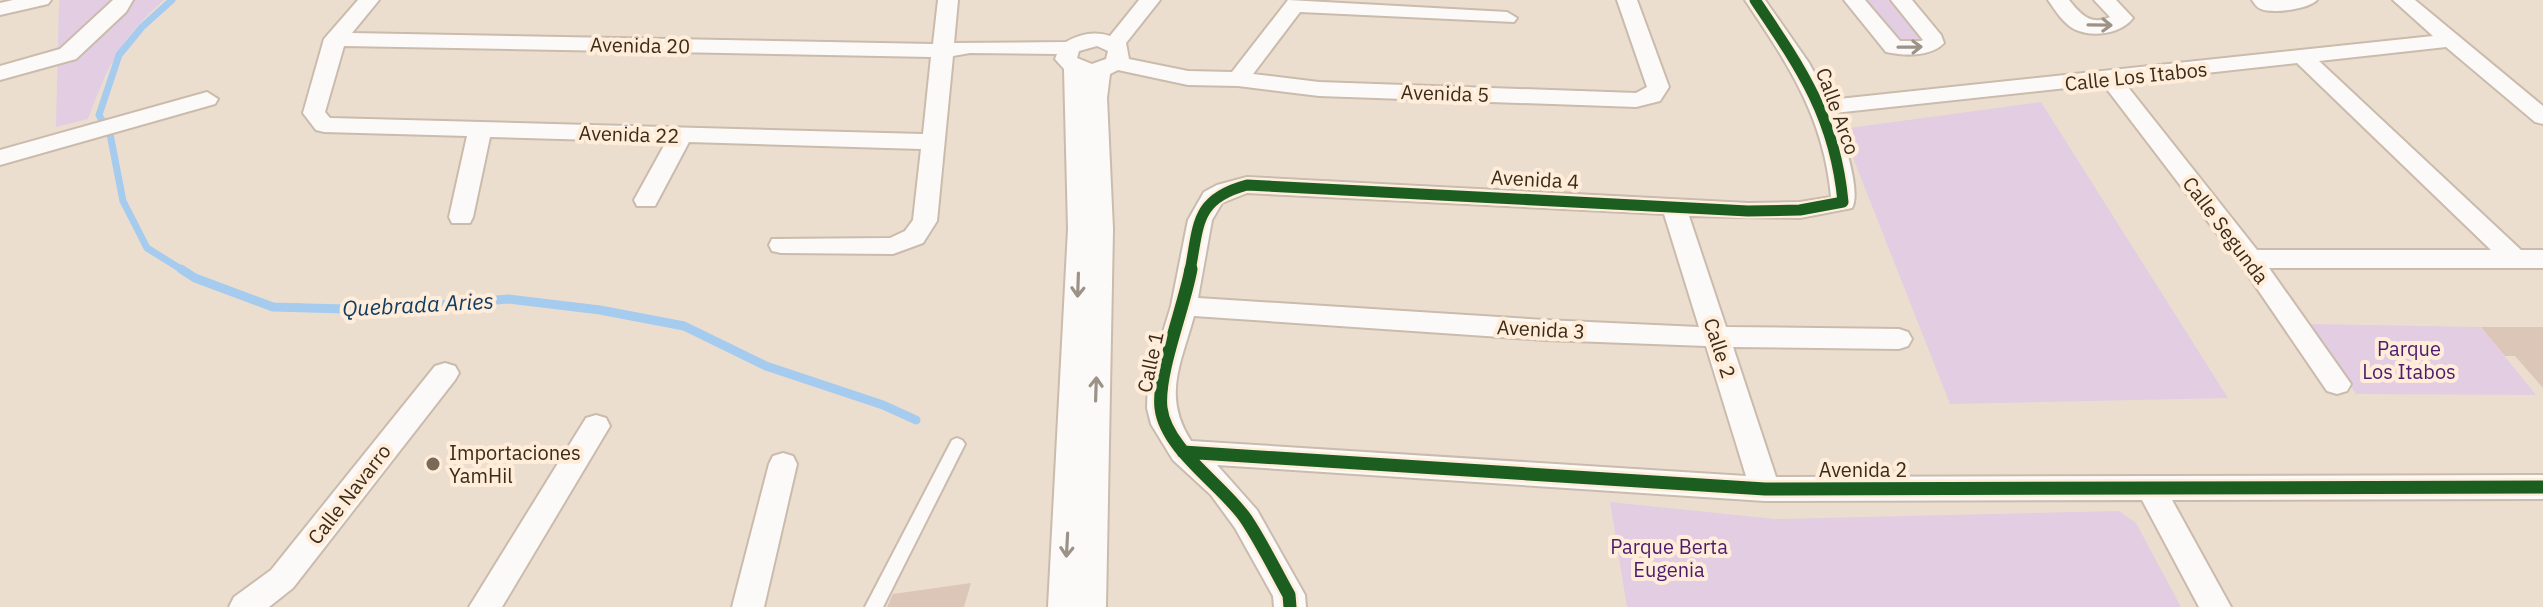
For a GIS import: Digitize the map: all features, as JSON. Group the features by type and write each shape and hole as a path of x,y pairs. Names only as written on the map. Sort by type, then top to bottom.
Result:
{"street":[{"path":"0,9 41,0"},
{"path":"0,73 68,54 113,14 123,0"},
{"path":"335,39 369,0"},
{"path":"781,245 893,246 914,237 925,221 948,0"},
{"path":"1097,54 1131,0"},
{"path":"1097,54 1150,0"},
{"name":"Avenida 5","path":"1097,54 1188,78 1238,79 1334,90 1636,100 1652,96 1658,87 1627,0"},
{"name":"Calle Arco","path":"1755,0 1804,72 1820,108 1842,181 1843,202"},
{"path":"1854,0 1894,47 1924,47 1933,43 1934,39 1901,0"},
{"path":"2058,0 2081,24 2098,27 2117,25 2123,18 2104,0"},
{"path":"2262,0 2266,4 2307,0"},
{"path":"2403,0 2543,117"},
{"path":"1238,79 1297,3 1507,18"},
{"name":"Avenida 20","path":"335,39 945,51 971,59 1097,54"},
{"name":"Avenida 22","path":"335,39 314,113 324,125 934,142"},
{"path":"1090,607 1084,437 1097,54 1092,39"},
{"name":"Calle Los Itabos","path":"1820,108 2452,40"},
{"path":"2304,58 2515,259"},
{"name":"Calle Segunda","path":"2110,79 2250,259 2337,384"},
{"path":"0,158 207,99"},
{"path":"461,217 480,130"},
{"path":"646,200 681,135"},
{"name":"Avenida 4","path":"1225,191 1247,185 1279,186 1788,210 1826,208 1843,202"},
{"name":"Calle 1","path":"1225,191 1213,198 1200,220 1184,306 1162,381 1161,408 1165,424 1183,452 1221,487 1246,519 1289,595 1290,607"},
{"name":"Calle 2","path":"1674,207 1765,489"},
{"path":"2250,259 2543,259"},
{"name":"Avenida 3","path":"1184,306 1545,330 1717,337 1899,339"},
{"name":"Calle Navarro","path":"245,607 282,579 445,373"},
{"path":"485,607 596,426"},
{"path":"1064,607 1084,437"},
{"name":"Avenida 2","path":"1183,452 1765,489 2543,487"},
{"path":"748,607 783,464"},
{"path":"2152,490 2215,607"}],"lane":[{"path":"874,607 957,444"}],"green space":[{"path":"59,0 164,0 136,28 117,54 88,119 56,127"},
{"path":"1860,0 1890,0 1924,42 1903,46"},
{"path":"2041,102 2228,398 1950,404 1846,140 1849,128"},
{"name":"Parque Los Itabos","path":"2308,324 2481,327 2536,395 2356,394"},
{"name":"Parque Berta Eugenia","path":"1610,502 1775,519 2119,511 2136,523 2181,607 1627,607"}],"building":[{"path":"2481,327 2543,327 2543,388 2515,356 2505,356"},
{"path":"971,583 964,607 887,607 893,594"}],"waterway":[{"name":"Quebrada Aries","path":"172,0 142,27 119,55 99,115 110,134 123,201 147,248 184,271"},
{"name":"Quebrada Aries","path":"181,269 195,278 273,307 380,310 508,299 600,310 684,326 766,366 883,405 916,420"}],"cycle path":[{"path":"1290,607 1289,595 1246,519 1221,487 1183,452 1165,424 1161,408 1162,381 1184,306 1200,220 1213,198 1247,185 1748,211 1800,210 1843,202 1835,152 1818,102 1799,63 1755,0"},
{"path":"1183,452 1765,489 2543,487"}],"place":[{"name":"Importaciones YamHil","path":"433,464"}]}
